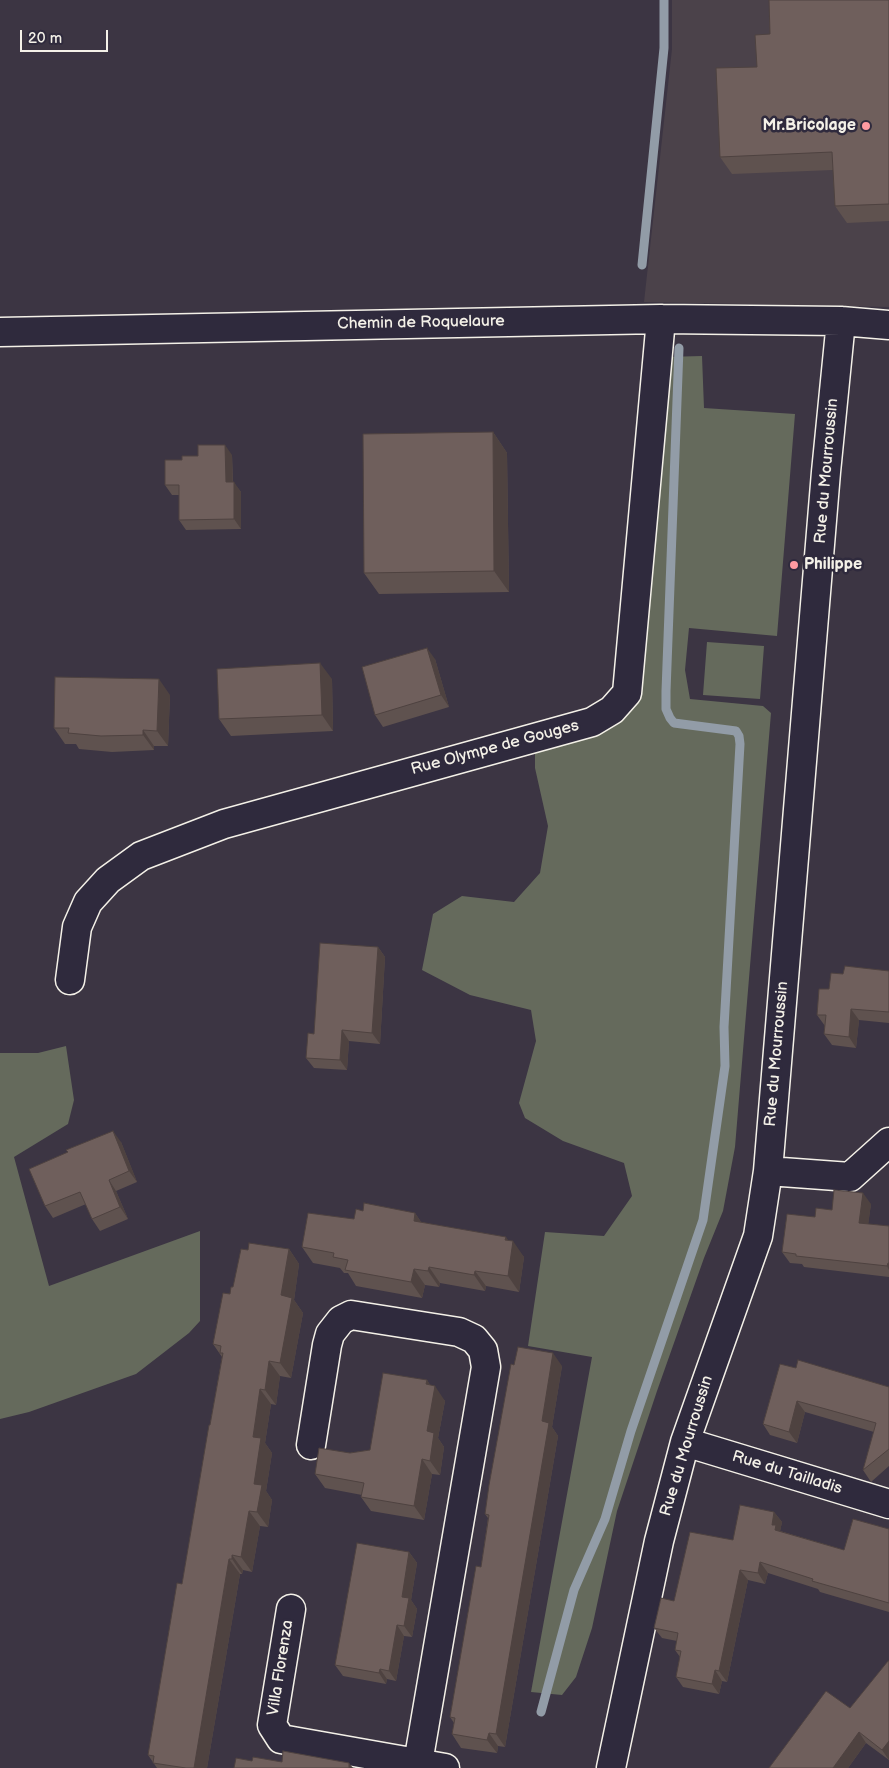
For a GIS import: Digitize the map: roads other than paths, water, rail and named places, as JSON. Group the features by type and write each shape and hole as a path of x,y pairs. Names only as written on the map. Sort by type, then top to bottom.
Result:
{"street":[{"name":"Chemin de Roquelaure","path":"0,332 661,319 841,321 889,325"},
{"name":"Rue Olympe de Gouges","path":"70,980 77,927 88,902 108,880 141,856 224,824 592,722 612,710 627,693 661,319"},
{"name":"Rue du Mourroussin","path":"611,1768 659,1541 685,1442 758,1236 768,1171 824,492 841,321"},
{"path":"768,1171 850,1177 889,1142"},
{"path":"311,1445 327,1345 330,1334 341,1320 352,1315 460,1332 474,1339 483,1350 486,1367 418,1763"},
{"name":"Rue du Tailladis","path":"685,1442 889,1504"},
{"name":"Villa Florenza","path":"291,1609 272,1725 281,1739 445,1768"}],"waterway":[{"path":"642,265 664,48 664,0"},
{"path":"541,1712 574,1590 605,1519 631,1431 703,1220 725,1066 724,1027 739,736 736,731 674,723 666,709 679,348"}],"place":[{"name":"Mr.Bricolage","path":"866,126"},
{"name":"Philippe","path":"794,565"}]}
